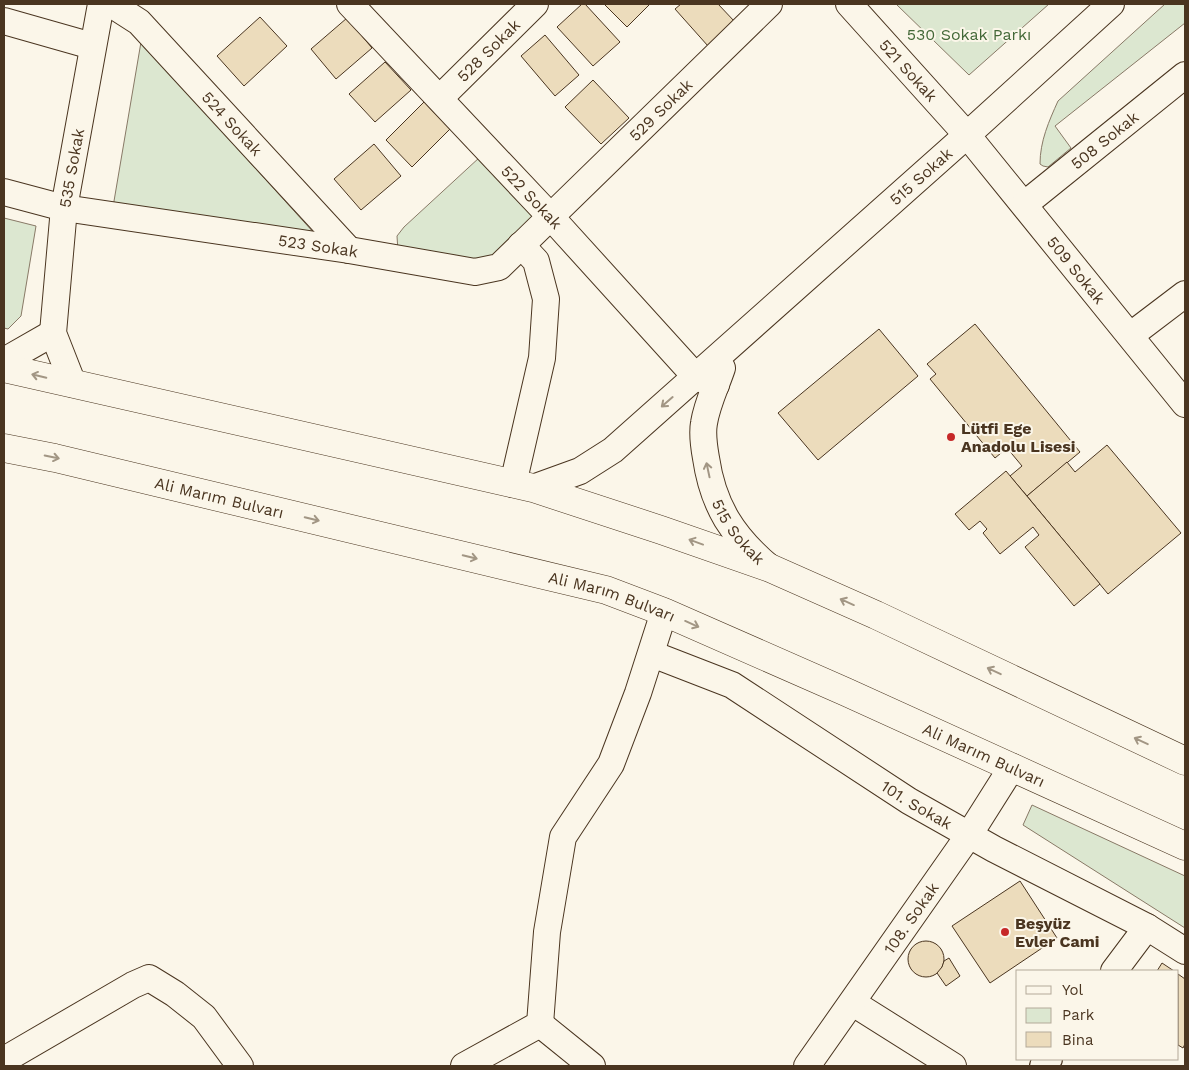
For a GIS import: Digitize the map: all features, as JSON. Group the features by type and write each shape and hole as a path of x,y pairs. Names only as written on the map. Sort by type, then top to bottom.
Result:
{"main road":[{"path":"4,368 523,486 662,530 770,568 876,615 1185,761"},
{"name":"Ali Marım Bulvarı","path":"4,448 74,462 606,590 664,612 1185,846"}],"street":[{"name":"535 Sokak","path":"53,333 64,208 101,4"},
{"name":"524 Sokak","path":"111,4 139,22 349,250"},
{"name":"522 Sokak","path":"350,4 706,381"},
{"name":"528 Sokak","path":"440,98 535,4"},
{"name":"529 Sokak","path":"550,216 769,4"},
{"name":"521 Sokak","path":"849,4 967,135"},
{"name":"515 Sokak","path":"523,486 580,471 613,450 706,381 730,347 1111,4"},
{"path":"4,21 92,46"},
{"name":"508 Sokak","path":"1025,204 1185,75"},
{"name":"509 Sokak","path":"967,135 1025,204 1185,404"},
{"name":"523 Sokak","path":"4,192 64,208 349,250 475,272 499,267 550,216"},
{"path":"521,245 536,262 546,299 542,358 523,486"},
{"path":"1131,335 1185,294"},
{"path":"4,361 53,333 74,384"},
{"name":"515 Sokak","path":"706,381 706,410 703,426 704,447 714,493 724,517 739,539 770,568"},
{"path":"540,1024 547,932 563,837 610,764 652,654 664,612"},
{"name":"101. Sokak","path":"652,654 732,685 909,802 1147,927 1185,951"},
{"name":"108. Sokak","path":"807,1066 969,835 1012,767"},
{"path":"1115,970 1147,927"},
{"path":"4,1060 133,985 149,978 175,994 204,1016 240,1066"},
{"path":"853,1002 953,1066"},
{"path":"464,1066 540,1024"},
{"path":"540,1024 592,1066"}],"green space":[{"name":"530 Sokak Parkı","path":"896,4 1049,4 969,75"},
{"path":"1165,4 1185,4 1185,23 1055,126 1071,148 1048,167 1040,164 1043,139 1058,101"},
{"path":"141,42 314,233 113,207"},
{"path":"480,157 538,223 494,263 398,252 397,236 404,227"},
{"path":"4,218 36,226 21,316 8,329 4,328"},
{"path":"1032,805 1185,876 1185,928 1023,825"}],"building":[{"path":"582,4 585,4 620,42 593,66 557,27"},
{"path":"604,4 650,4 627,27"},
{"path":"681,4 718,4 735,22 708,46 675,9"},
{"path":"260,17 287,46 244,86 217,56"},
{"path":"347,18 372,48 336,79 311,49"},
{"path":"545,35 579,75 555,96 521,56"},
{"path":"385,62 411,90 375,122 349,94"},
{"path":"593,80 629,118 601,144 565,107"},
{"path":"424,102 450,129 412,167 386,140"},
{"path":"374,144 401,176 361,210 334,179"},
{"path":"975,324 1080,452 1027,496 1010,476 1022,466 1007,448 995,458 930,379 936,374 927,364"},
{"path":"879,329 918,376 818,460 778,413"},
{"path":"1107,445 1181,533 1108,594 1027,496 1067,462 1075,472"},
{"path":"1006,471 1100,584 1074,606 1025,547 1039,535 1033,527 1000,554 983,533 987,529 980,521 969,530 955,514"},
{"name":"Beşyüz Evler Cami","path":"1020,881 1057,938 990,983 952,926"},
{"path":"926,941 933,942 939,946 943,952 943,966 939,972 933,976 926,977 919,976 913,972 909,966 908,959 909,952 913,946 919,942"},
{"path":"949,958 960,976 946,986 937,973 944,961"},
{"path":"1162,963 1172,970 1158,970"},
{"path":"1179,975 1185,979 1185,1044 1183,1048 1179,1046"}],"place":[{"name":"Lütfi Ege Anadolu Lisesi","path":"951,437"},
{"name":"Beşyüz Evler Cami","path":"1005,932"}]}
